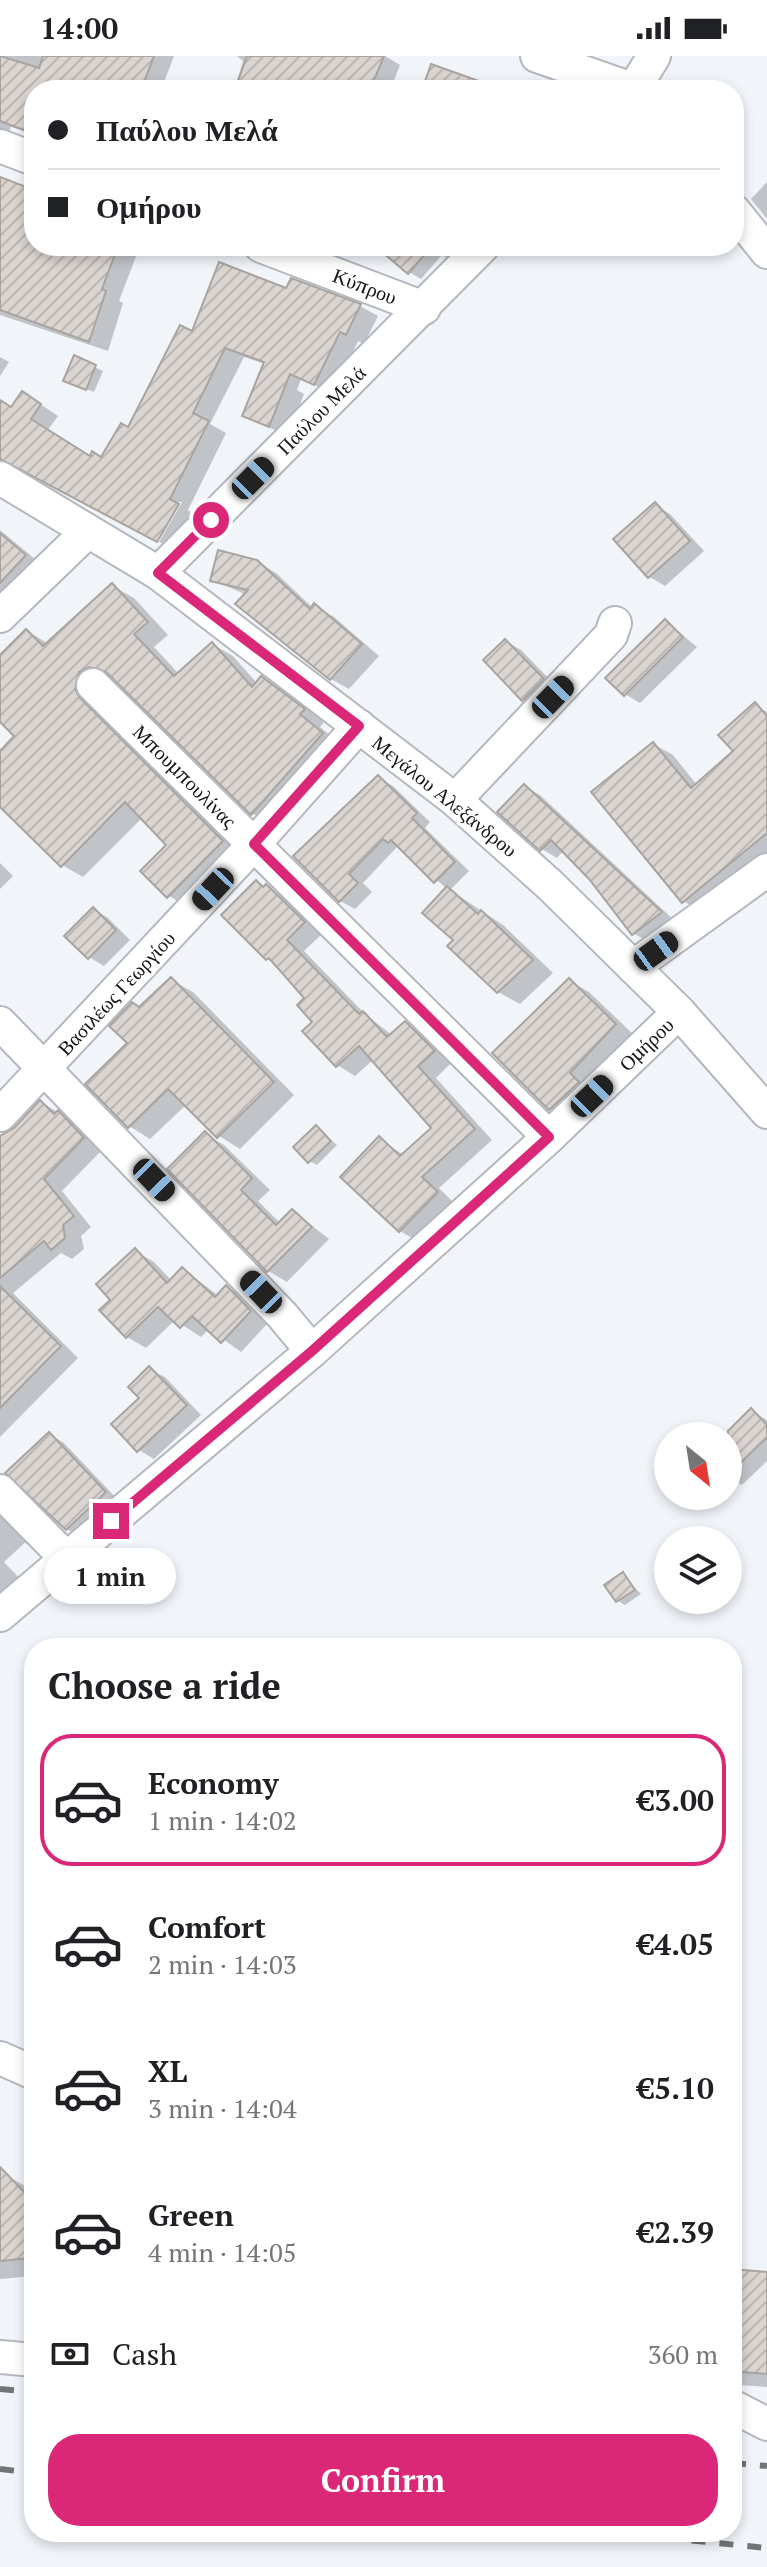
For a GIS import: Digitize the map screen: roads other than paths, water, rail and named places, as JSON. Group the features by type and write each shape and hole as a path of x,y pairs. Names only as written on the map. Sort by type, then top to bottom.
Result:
{"street":[{"path":"537,56 605,80"},
{"path":"640,80 654,56"},
{"path":"0,146 24,155"},
{"path":"744,223 767,251"},
{"name":"Κύπρου","path":"287,256 424,308"},
{"name":"Παύλου Μελά","path":"158,573 473,256"},
{"name":"Μεγάλου Αλεξάνδρου","path":"0,478 86,533 158,573 455,800 550,885 679,1012 767,1112"},
{"path":"0,616 86,533"},
{"path":"455,800 611,635 615,623"},
{"name":"Μπουμπουλίνας","path":"93,685 549,1137"},
{"name":"Βασιλέως Γεωργίου","path":"0,1115 254,844 359,726"},
{"path":"633,967 767,870"},
{"name":"Ομήρου","path":"0,1615 312,1351 549,1137 679,1012"},
{"path":"0,1023 47,1068 282,1315 312,1351"},
{"path":"0,1491 66,1558"},
{"path":"0,2058 24,2069"},
{"path":"0,2357 24,2359"},
{"path":"742,2412 767,2426"},
{"path":"742,2425 767,2426"}],"railway":[{"path":"0,2389 24,2391"},
{"path":"742,2464 767,2466"},
{"path":"0,2469 24,2472"},
{"path":"707,2542 767,2548"}]}
